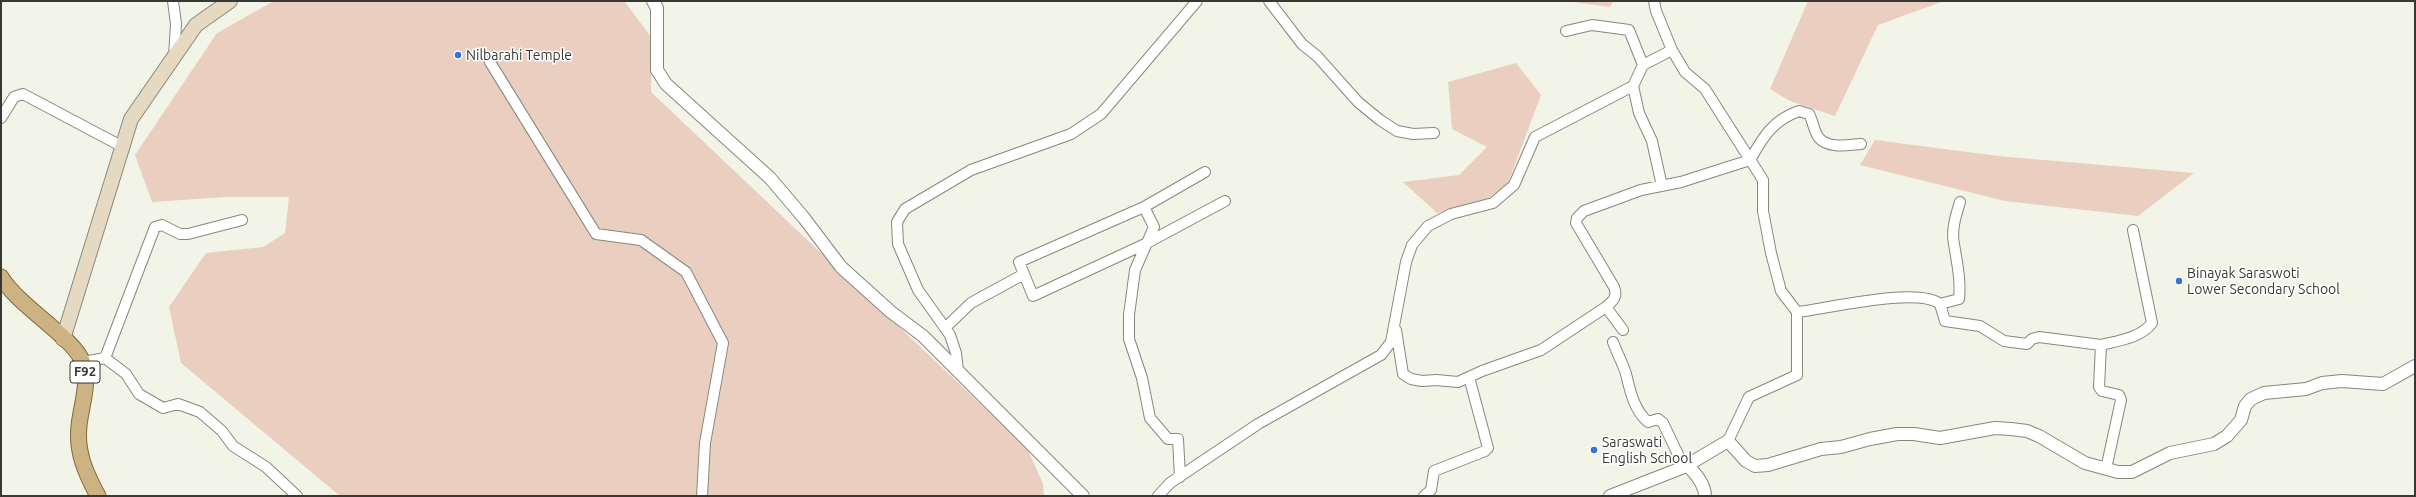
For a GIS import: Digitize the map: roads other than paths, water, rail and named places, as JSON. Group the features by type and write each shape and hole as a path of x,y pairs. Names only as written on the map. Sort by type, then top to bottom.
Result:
{"main road":[{"path":"63,339 131,119 196,25 230,1"},
{"name":"F92","path":"1,277 18,298 72,346 83,362 86,383 79,426 79,446 85,471 98,496"}],"street":[{"path":"173,1 176,19 174,57"},
{"path":"653,1 657,8 657,70 666,84 770,178 804,218 842,267 891,312 923,336 1083,496"},
{"path":"958,371 956,353 946,328 918,290 898,244 897,222 905,208 972,170 1071,134 1100,114 1197,1"},
{"path":"1269,1 1302,44 1317,56 1358,102 1380,120 1397,130 1413,134 1434,133"},
{"path":"1610,496 1686,466 1728,440 1749,397 1797,375 1797,312 1781,291 1771,253 1763,211 1763,180 1705,89 1685,72 1672,50 1656,11 1654,1"},
{"path":"1566,31 1592,25 1629,30 1643,65"},
{"path":"1158,496 1180,477 1258,424 1381,355 1391,342 1406,262 1412,245 1428,226 1451,214 1493,203 1514,185 1535,137 1633,86 1643,65 1672,50"},
{"path":"490,62 596,234 641,240 686,272 723,343 705,443 702,496"},
{"path":"1633,86 1639,113 1652,141 1662,186"},
{"path":"1,118 14,97 23,94 123,147"},
{"path":"1393,328 1396,331 1403,374 1411,379 1422,381 1436,380 1454,383 1541,350 1606,307 1615,298 1616,292 1576,223 1577,218 1584,211 1641,190 1662,186 1750,160 1765,134 1777,122 1799,111 1809,114 1818,137 1826,143 1838,146 1861,144"},
{"path":"1204,172 1144,207 1019,262 1033,296 1145,244 1226,201"},
{"path":"1797,312 1825,309 1844,303 1894,298 1920,298 1940,304 1959,299 1961,282 1954,243 1954,224 1960,202"},
{"path":"1144,207 1154,227 1145,244 1135,270 1129,315 1129,339 1142,378 1150,418 1168,439 1178,439 1180,477"},
{"path":"105,358 155,227 162,225 180,234 188,234 242,220"},
{"path":"1940,304 1945,321 1980,326 2004,341 2027,344 2032,339 2039,337 2100,345 2126,339 2148,328 2152,323 2133,230"},
{"path":"946,328 971,303 1024,274"},
{"path":"1606,307 1623,330"},
{"path":"1613,342 1626,374 1628,386 1634,400 1648,422 1658,419 1663,423 1686,466 1696,474 1705,490 1705,496"},
{"path":"2100,345 2099,387 2102,391 2119,395 2121,400 2106,469"},
{"path":"83,362 105,358 126,374 139,394 163,408 178,404 200,412 222,431 233,446 266,467 297,496"},
{"path":"1728,440 1746,461 1755,466 1768,465 1821,449 1841,447 1870,438 1897,434 1914,434 1940,438 1995,428 2011,429 2027,431 2085,462 2118,472 2132,472 2170,453 2214,444 2227,436 2241,420 2245,406 2251,399 2264,393 2306,389 2322,384 2342,381 2383,384 2415,366"},
{"path":"1424,496 1431,490 1434,471 1485,451 1488,448 1470,377"}],"place":[{"name":"Nilbarahi Temple","path":"458,55"},
{"name":"Binayak Saraswoti Lower Secondary School","path":"2179,281"},
{"name":"Saraswati English School","path":"1594,450"}]}
